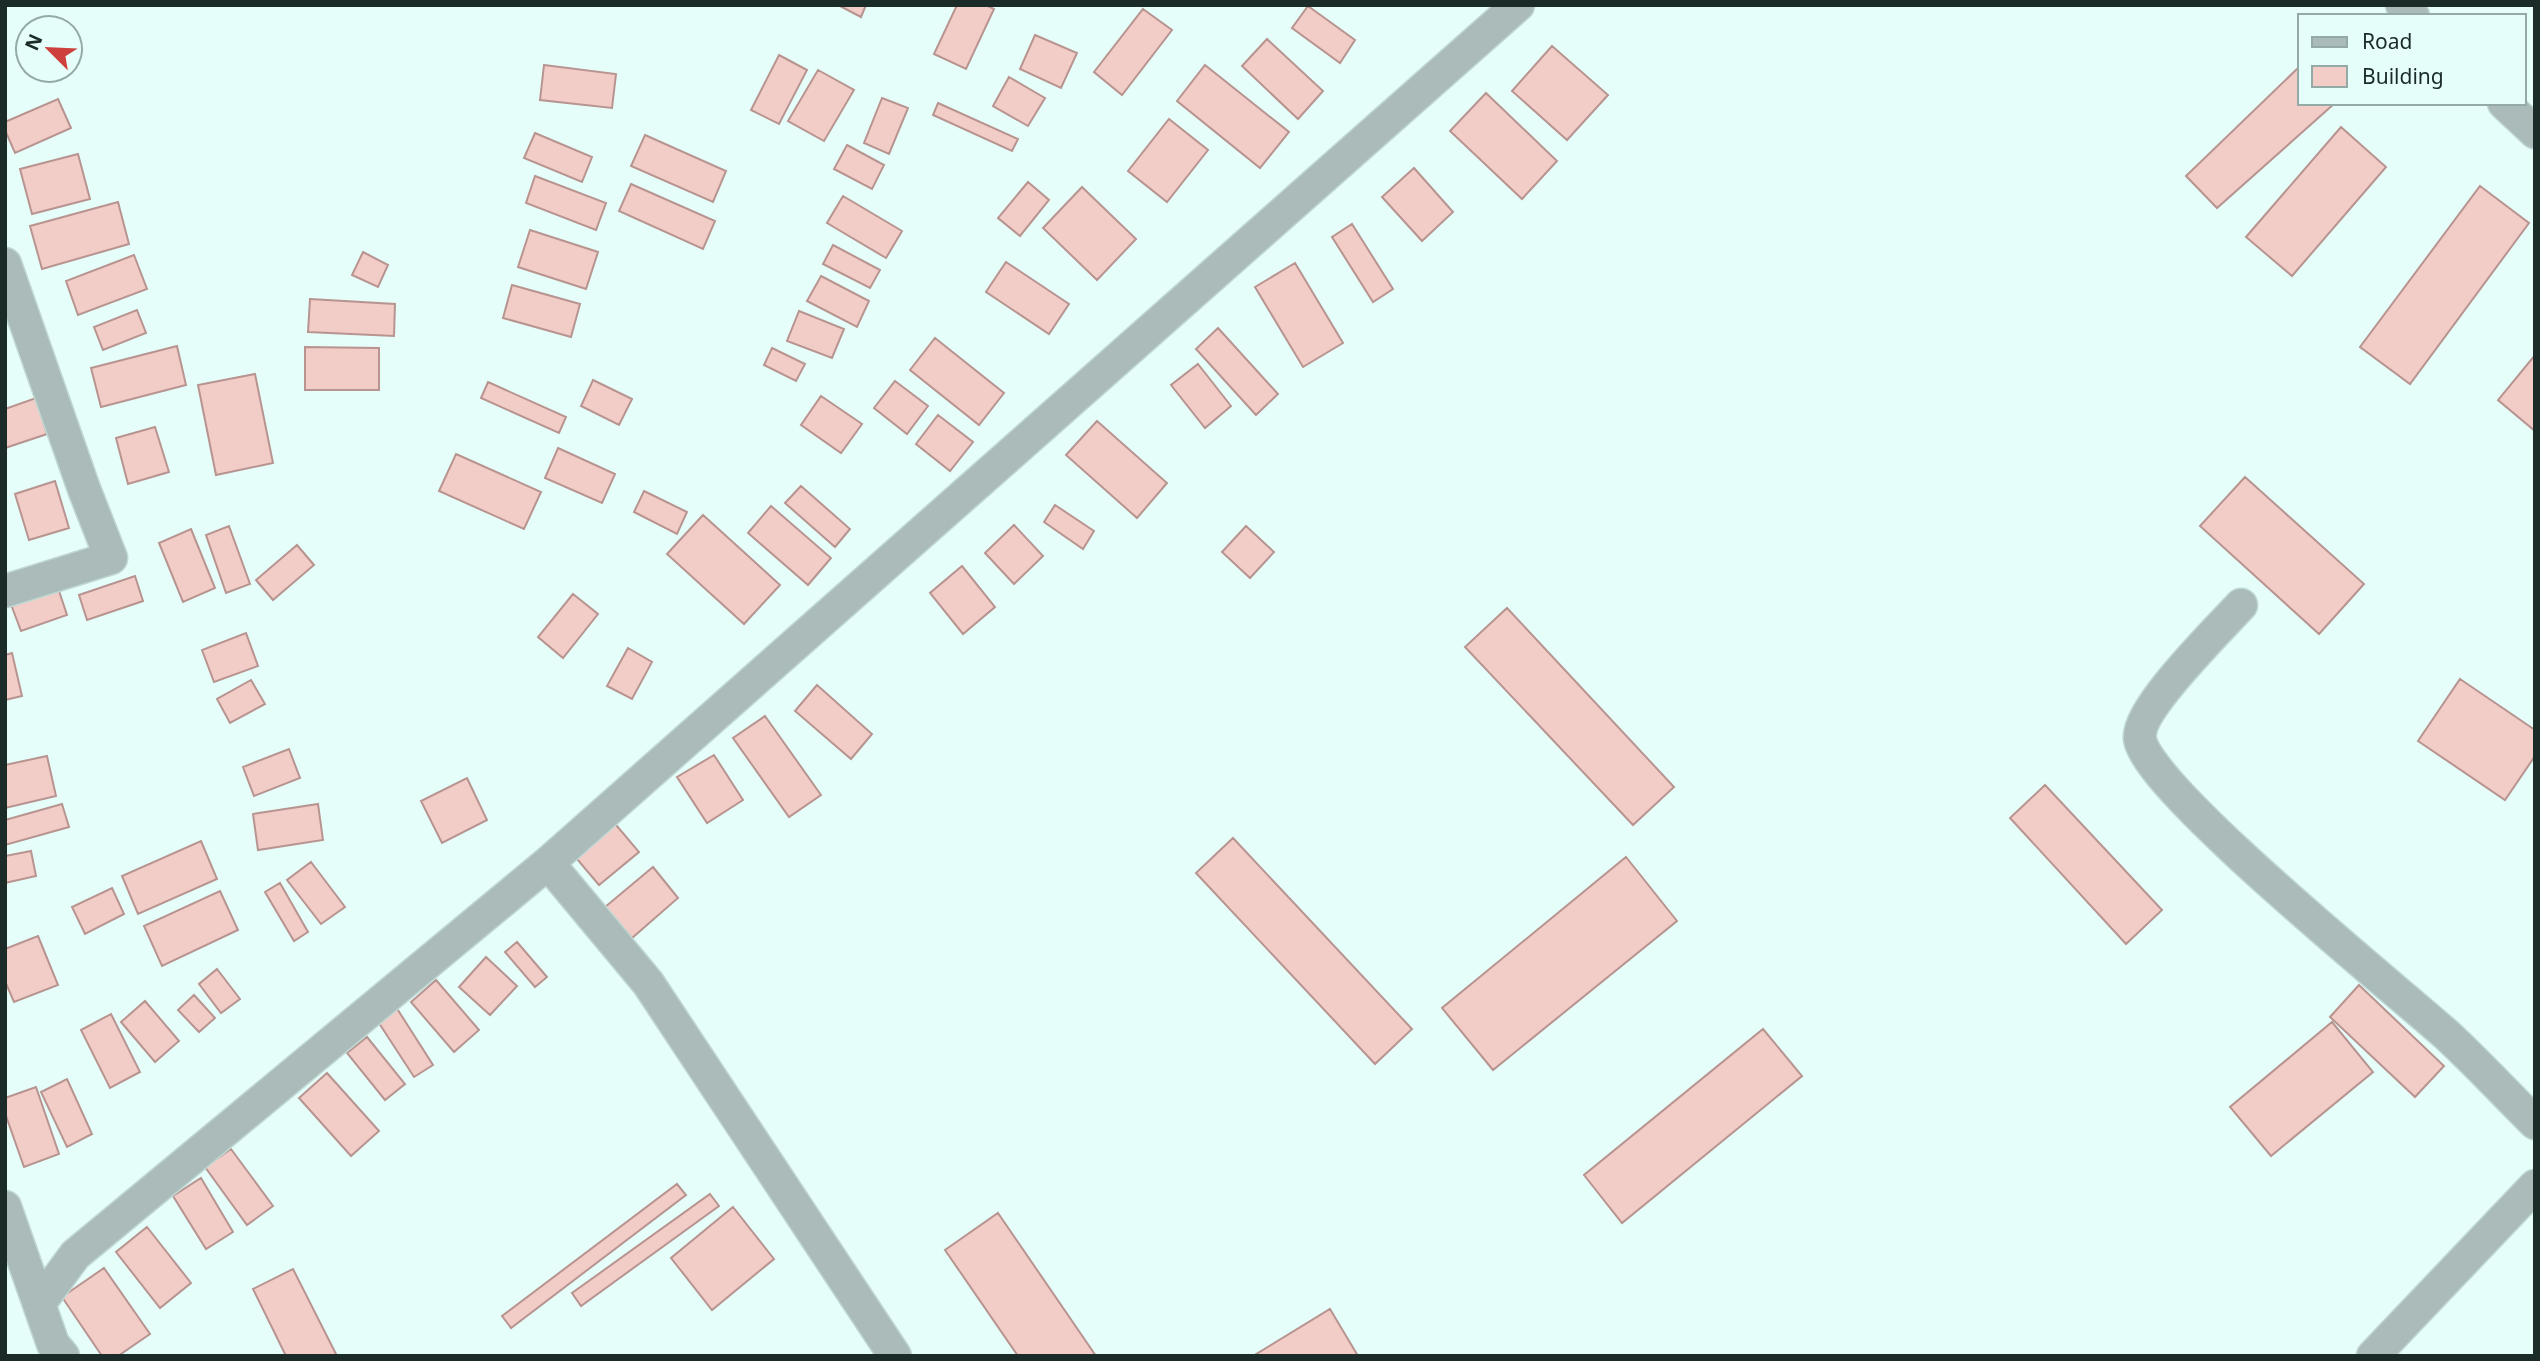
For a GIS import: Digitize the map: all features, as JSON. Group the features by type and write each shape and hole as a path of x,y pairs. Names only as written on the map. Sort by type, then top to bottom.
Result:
{"street":[{"path":"39,1304 75,1255 548,863 1518,5"},
{"path":"2506,105 2535,132"},
{"path":"5,264 111,558 5,591"},
{"path":"2241,605 2183,668 2144,720 2139,737 2144,754 2213,829 2450,1038 2535,1123"},
{"path":"548,863 649,983 895,1356"},
{"path":"2374,1356 2535,1186"},
{"path":"5,1207 52,1343 63,1356"}],"building":[{"path":"838,5 866,5 861,17"},
{"path":"957,5 986,5 994,9 966,69 934,54"},
{"path":"1308,6 1355,40 1340,63 1292,28"},
{"path":"1143,9 1172,30 1122,95 1094,72"},
{"path":"1035,35 1077,53 1061,88 1020,69"},
{"path":"1267,39 1323,91 1298,119 1242,66"},
{"path":"1552,46 1608,95 1567,140 1512,91"},
{"path":"779,55 807,70 779,124 751,110"},
{"path":"544,65 616,74 612,108 540,100"},
{"path":"1205,65 1289,132 1260,168 1177,101"},
{"path":"2298,68 2298,105 2333,105 2217,208 2186,176"},
{"path":"818,70 854,90 824,141 788,121"},
{"path":"1009,77 1045,98 1028,126 993,106"},
{"path":"1486,93 1557,161 1522,199 1450,131"},
{"path":"882,98 908,108 889,154 864,143"},
{"path":"58,99 71,128 15,153 5,130 5,122"},
{"path":"938,103 1018,139 1012,151 933,115"},
{"path":"1169,119 1208,150 1167,202 1128,171"},
{"path":"2341,127 2386,167 2292,276 2246,237"},
{"path":"535,133 592,157 582,182 524,158"},
{"path":"645,135 726,171 713,202 631,166"},
{"path":"847,145 884,165 872,189 834,169"},
{"path":"78,154 90,199 32,214 20,169"},
{"path":"1414,168 1453,212 1422,241 1382,197"},
{"path":"535,176 606,203 596,230 526,203"},
{"path":"1028,182 1049,200 1020,236 998,218"},
{"path":"631,184 715,221 703,249 619,211"},
{"path":"2480,186 2529,223 2410,384 2360,347"},
{"path":"1082,187 1136,239 1097,280 1043,228"},
{"path":"843,196 902,231 886,258 827,223"},
{"path":"118,202 129,244 42,269 30,226"},
{"path":"1352,224 1393,289 1373,302 1332,237"},
{"path":"530,230 598,252 586,289 518,267"},
{"path":"833,245 880,270 870,288 823,264"},
{"path":"363,252 388,265 378,287 352,275"},
{"path":"134,255 147,289 78,315 66,281"},
{"path":"1006,262 1069,304 1049,334 986,292"},
{"path":"1295,263 1343,343 1303,367 1255,287"},
{"path":"821,276 869,301 857,327 807,301"},
{"path":"512,285 580,304 571,337 503,318"},
{"path":"310,299 395,304 394,336 308,332"},
{"path":"137,310 146,333 103,350 94,327"},
{"path":"799,311 844,329 832,358 787,341"},
{"path":"1218,328 1278,394 1256,415 1196,349"},
{"path":"935,338 1004,393 979,425 910,370"},
{"path":"177,346 186,385 101,407 91,368"},
{"path":"305,347 379,348 379,390 305,390"},
{"path":"772,348 805,364 796,381 764,365"},
{"path":"2535,355 2535,431 2498,400"},
{"path":"1198,364 1231,406 1205,428 1171,385"},
{"path":"255,374 273,463 216,475 198,385"},
{"path":"593,380 632,399 619,425 581,406"},
{"path":"895,381 928,406 907,434 874,408"},
{"path":"488,382 566,417 559,433 481,398"},
{"path":"821,396 862,424 841,453 801,425"},
{"path":"36,398 47,434 5,448 5,409"},
{"path":"938,415 973,442 950,471 916,444"},
{"path":"1097,421 1167,483 1137,518 1066,455"},
{"path":"155,427 169,472 128,484 116,438"},
{"path":"558,448 615,474 602,503 545,478"},
{"path":"456,454 541,492 524,529 439,491"},
{"path":"2245,477 2364,584 2319,634 2200,526"},
{"path":"55,481 69,528 29,540 15,494"},
{"path":"801,486 850,529 835,547 785,503"},
{"path":"644,491 687,512 677,534 634,512"},
{"path":"1055,505 1094,531 1083,549 1044,522"},
{"path":"771,506 831,558 808,585 748,533"},
{"path":"703,515 780,585 744,624 667,554"},
{"path":"1014,525 1043,556 1014,584 985,553"},
{"path":"229,526 250,584 226,593 206,535"},
{"path":"1246,526 1274,552 1250,578 1222,552"},
{"path":"191,529 215,588 183,602 159,543"},
{"path":"297,545 314,565 273,600 256,580"},
{"path":"962,566 995,607 963,634 930,593"},
{"path":"135,576 143,601 87,620 79,595"},
{"path":"56,582 67,615 21,631 9,599"},
{"path":"573,594 598,614 563,658 538,637"},
{"path":"1507,608 1674,787 1633,825 1465,647"},
{"path":"246,633 258,666 214,682 202,650"},
{"path":"628,648 652,662 632,699 607,686"},
{"path":"12,653 22,696 5,700 5,655"},
{"path":"2460,679 2535,730 2535,756 2505,800 2418,741"},
{"path":"251,680 265,704 230,723 217,699"},
{"path":"817,685 872,734 851,759 795,711"},
{"path":"765,716 821,795 789,817 733,738"},
{"path":"289,749 300,778 254,796 243,767"},
{"path":"714,755 743,800 707,823 677,777"},
{"path":"47,756 56,796 5,808 5,765"},
{"path":"467,778 487,820 442,843 421,801"},
{"path":"2045,785 2162,910 2126,944 2010,818"},
{"path":"62,804 69,827 5,845 5,820"},
{"path":"318,804 323,840 258,850 253,814"},
{"path":"611,819 639,852 599,885 571,852"},
{"path":"1233,838 1412,1029 1375,1064 1196,873"},
{"path":"201,841 217,879 138,914 122,876"},
{"path":"31,851 36,876 5,883 5,856"},
{"path":"1626,857 1677,921 1493,1070 1442,1008"},
{"path":"311,862 345,907 321,924 287,880"},
{"path":"653,867 678,898 632,938 605,907"},
{"path":"280,883 308,932 294,941 265,892"},
{"path":"112,888 124,914 85,934 72,907"},
{"path":"220,891 238,930 162,966 144,926"},
{"path":"38,936 58,985 14,1002 5,981 5,949"},
{"path":"517,942 547,977 535,987 505,952"},
{"path":"486,957 517,986 490,1015 459,987"},
{"path":"217,969 240,999 221,1013 199,984"},
{"path":"436,980 479,1030 454,1052 411,1002"},
{"path":"2359,985 2444,1066 2415,1097 2330,1017"},
{"path":"194,995 215,1018 199,1032 178,1010"},
{"path":"145,1001 179,1041 155,1062 121,1022"},
{"path":"396,1007 433,1065 414,1077 377,1020"},
{"path":"111,1014 140,1072 110,1088 81,1030"},
{"path":"2332,1022 2373,1072 2271,1156 2230,1107"},
{"path":"1763,1029 1802,1076 1622,1223 1584,1175"},
{"path":"367,1037 405,1084 385,1100 347,1053"},
{"path":"327,1073 379,1131 351,1156 299,1098"},
{"path":"67,1079 92,1134 67,1147 41,1092"},
{"path":"36,1087 59,1154 24,1167 5,1113 5,1098"},
{"path":"231,1149 273,1206 247,1225 205,1167"},
{"path":"201,1178 233,1232 206,1249 173,1196"},
{"path":"677,1184 686,1195 511,1328 502,1316"},
{"path":"710,1194 719,1206 581,1306 572,1293"},
{"path":"733,1207 774,1259 712,1310 671,1258"},
{"path":"998,1213 1096,1356 1018,1356 945,1250"},
{"path":"147,1227 191,1283 160,1308 116,1252"},
{"path":"104,1268 150,1334 118,1356 102,1356 62,1297"},
{"path":"293,1269 337,1356 286,1356 253,1289"},
{"path":"1330,1309 1358,1356 1253,1356"}]}
